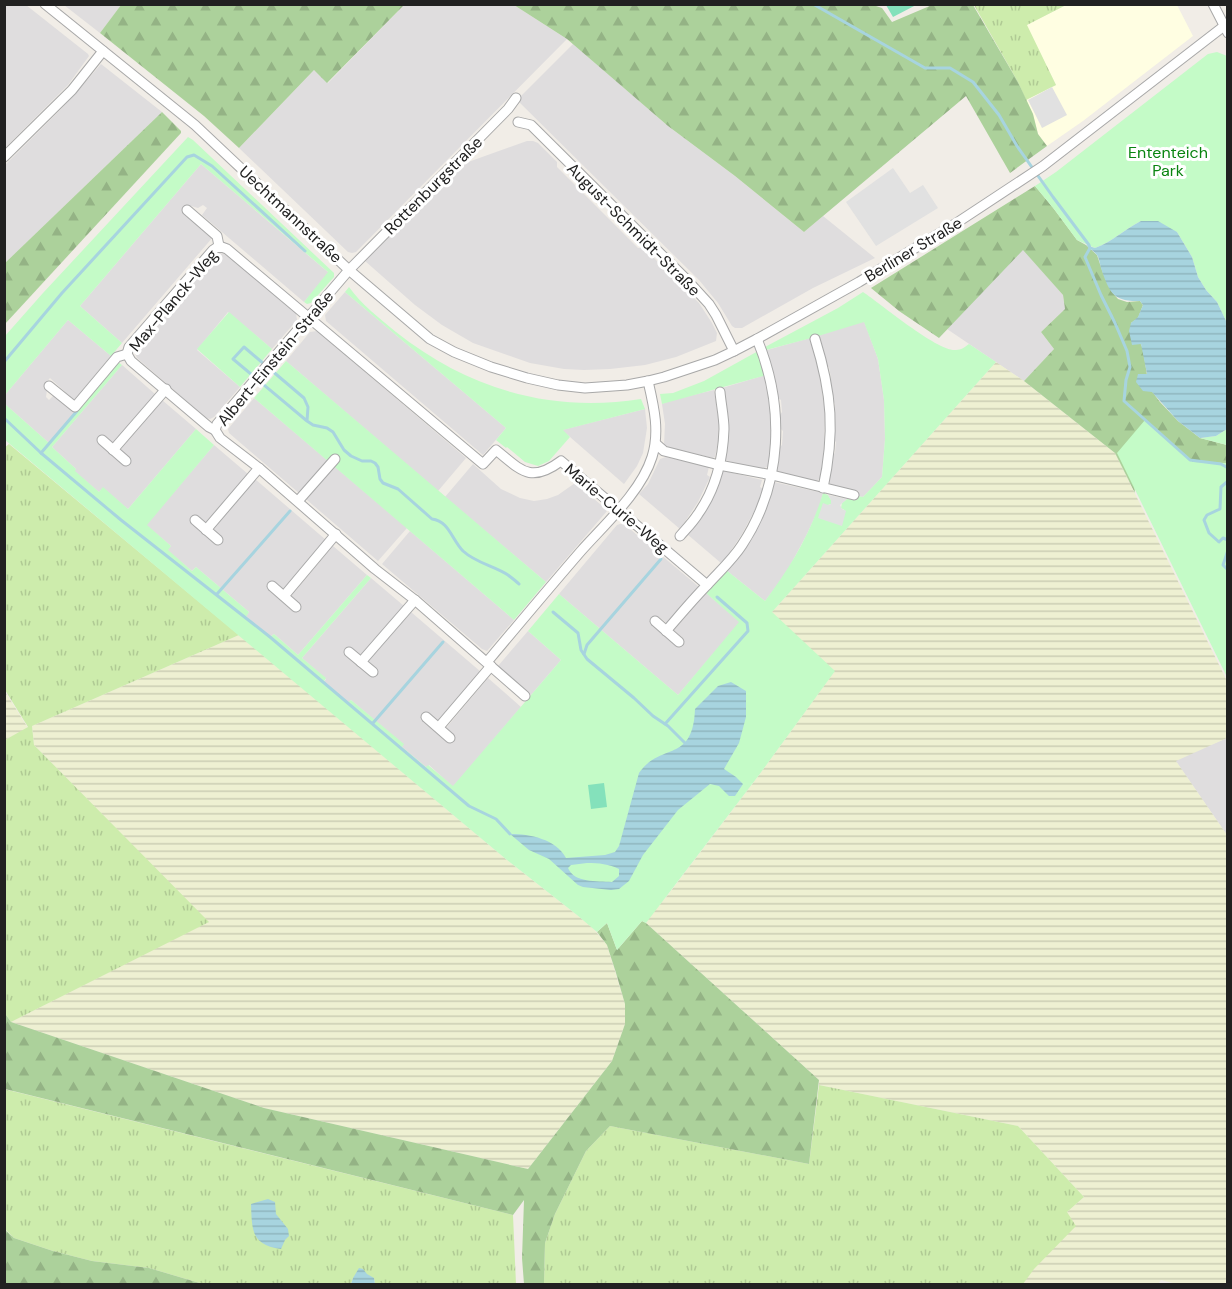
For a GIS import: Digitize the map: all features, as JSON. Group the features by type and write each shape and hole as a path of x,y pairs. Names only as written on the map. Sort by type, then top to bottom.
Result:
{"street":[{"name":"Uechtmannstraße","path":"45,4 195,125 349,270 420,332 454,352 491,367 558,385"},
{"path":"1213,4 1226,27"},
{"name":"Berliner Straße","path":"558,385 585,388 648,381 687,370 758,339 955,225 1043,166 1226,27"},
{"path":"4,157 72,90 103,51"},
{"name":"Rottenburgstraße","path":"349,270 508,109 516,98"},
{"name":"August-Schmidt-Straße","path":"518,122 531,125 695,288 716,315 734,351"},
{"name":"Max-Planck-Weg","path":"187,210 217,236 219,246"},
{"name":"Max-Planck-Weg","path":"219,246 227,249 309,317"},
{"name":"Max-Planck-Weg","path":"215,430 131,361 127,354 136,338 219,246"},
{"name":"Albert-Einstein-Straße","path":"349,270 217,423 215,430 220,438 259,468 525,696"},
{"name":"Marie-Curie-Weg","path":"309,317 483,464 496,450 521,470 529,473 544,472 561,461 707,585"},
{"path":"666,631 741,546 761,510 772,475 777,434 775,405 768,368 758,339"},
{"path":"815,339 825,369 830,401 829,453 823,488"},
{"name":"Max-Planck-Weg","path":"49,386 75,407 117,357 127,354"},
{"path":"439,727 489,664 632,495 643,477 656,444 656,417 648,381"},
{"path":"113,450 166,389"},
{"path":"680,536 706,502 719,465 724,429 720,392"},
{"path":"102,440 126,461"},
{"path":"656,444 664,451 854,495"},
{"path":"298,501 334,459"},
{"path":"206,530 259,468"},
{"path":"195,520 218,540"},
{"path":"284,596 336,534"},
{"path":"272,586 296,607"},
{"path":"361,662 415,600"},
{"path":"655,621 679,642"},
{"path":"349,652 373,672"},
{"path":"426,717 450,738"}],"shaded area":[{"path":"5,4 26,5 89,56 68,85 5,148"},
{"path":"64,5 121,5 100,33"},
{"path":"404,5 514,5 567,39 356,252 352,253 348,252 239,148 314,70 328,83"},
{"path":"1066,5 1177,5 1193,36 1047,146 1038,134 1033,114 1026,100 1056,85 1026,25"},
{"path":"573,44 668,126 804,232 823,216 875,258 813,288 742,328 732,326 718,303 699,280 517,100"},
{"path":"101,64 162,112 5,263 5,165 61,109"},
{"path":"1052,87 1067,115 1042,128 1028,100"},
{"path":"527,141 538,143 557,162 557,167 638,248 644,248 699,303 717,333 716,341 676,357 645,365 584,370 530,363 473,343 442,325 415,305 365,261 457,166"},
{"path":"201,164 329,273 304,302 202,215 207,208 203,205 198,208 191,206 186,213 213,237 122,343 80,306"},
{"path":"893,168 910,193 923,185 938,208 876,246 846,202"},
{"path":"1023,249 1063,295 1065,309 1041,332 1054,349 1024,381 947,329"},
{"path":"220,253 227,255 296,313 297,320 272,349 228,312 197,350 240,387 210,419 137,358 135,353 215,256"},
{"path":"345,292 506,428 483,455 326,321 325,315"},
{"path":"68,320 111,356 74,400 50,378 44,385 47,390 46,397 49,400 55,394 75,412 49,443 5,404 5,395"},
{"path":"864,321 878,359 884,400 885,439 882,477 863,497 858,496 859,492 831,486 829,482 836,442 833,439 835,403 832,401 829,367 826,365 817,336"},
{"path":"317,331 466,458 438,491 286,361 310,332"},
{"path":"810,338 818,364 825,411 821,477 816,482 776,471 783,431 780,428 781,400 778,398 774,374 767,375 760,350"},
{"path":"996,362 1024,381 1115,453 1227,681 1227,738 1176,761 1227,835 1227,1284 1177,1284 1161,1280 1158,1284 1023,1284 1067,1212 1084,1197 1018,1126 819,1085 819,1080 646,923 834,672 771,613"},
{"path":"122,365 155,394 113,444 99,443 123,464 120,450 162,400 196,429 128,509 103,488 99,492 74,471 76,469 52,447"},
{"path":"766,375 773,425 769,466 760,470 724,458 729,424 722,388"},
{"path":"714,390 719,422 715,457 664,445 665,424 662,404"},
{"path":"254,398 407,528 378,561 229,433 228,429"},
{"path":"645,409 647,428 643,453 624,484 562,430"},
{"path":"214,445 248,474 206,523 197,516 191,522 215,543 221,537 213,529 255,479 326,540 284,590 275,582 270,588 294,610 299,603 291,596 333,546 367,575 298,655 274,634 270,637 246,616 249,612 196,567 192,571 167,550 171,546 146,525"},
{"path":"666,457 709,467 707,475 710,477 698,502 680,529 639,494 648,484 660,459"},
{"path":"473,464 501,489 520,498 534,501 547,499 558,495 575,483 607,511 546,582 445,497"},
{"path":"721,470 762,480 760,487 763,489 758,504 742,534 721,563 687,534"},
{"path":"774,482 823,493 806,536 785,575 765,601 726,570 763,511"},
{"path":"828,495 847,499 840,505 846,511 842,526 818,518 823,503 831,504"},
{"path":"620,524 624,524 699,587 668,624 659,617 653,624 678,645 683,638 674,630 706,593 740,622 678,695 559,594"},
{"path":"410,531 514,620 487,651 382,564"},
{"path":"371,578 404,606 361,656 352,648 346,654 371,676 377,669 368,661 411,612 481,672 439,722 430,714 424,721 449,742 454,735 446,728 488,678 521,707 453,787 429,765 427,768 402,747 403,744 351,700 348,703 323,683 326,679 302,658"},
{"path":"528,631 561,660 531,695 498,666"},
{"path":"239,635 507,860 592,927 607,945 625,1004 625,1024 612,1061 528,1169 264,1108 11,1022 208,922 34,745 32,726"},
{"path":"4,690 28,728 5,740 4,740"},
{"path":"1227,738 1227,835 1175,760"}],"green space":[{"path":"121,5 404,5 327,83 314,70 239,148 204,116 100,33"},
{"path":"514,5 873,5 882,8 892,22 932,5 973,5 1018,82 1033,114 1038,134 1047,146 1010,173 966,96 804,232 668,126 567,39"},
{"path":"886,5 916,5 893,17"},
{"path":"974,5 1066,5 1027,25 1056,85 1026,100"},
{"name":"Ententeich Park","path":"1217,52 1227,56 1227,323 1217,302 1198,277 1192,257 1177,232 1141,221 1095,248 1077,240 1035,186 1208,54"},
{"path":"162,112 181,133 5,324 5,263"},
{"path":"188,137 334,273 334,277 311,303 304,302 328,272 201,164 80,306 122,343 111,356 68,320 5,395 5,336"},
{"path":"1035,186 1077,240 1097,255 1112,292 1118,299 1127,302 1140,301 1143,305 1138,318 1131,323 1143,349 1147,375 1139,374 1178,421 1200,438 1227,445 1227,600 1134,481 1135,493 1115,453 1024,381 1054,349 1041,332 1065,309 1063,295 1023,250 939,338 899,311 871,288"},
{"path":"349,287 359,300 377,316 423,352 481,382 542,399 607,402 641,399 645,409 563,430 570,437 549,461 538,466 525,462 496,440 506,428 345,292"},
{"path":"863,292 936,343 956,350 969,344 996,362 772,612 835,671 646,923 642,921 617,950 607,923 597,932 507,860 5,440 5,404 49,443 118,362 122,365 52,447 99,492 103,487 128,509 196,429 214,445 147,525 171,546 168,550 192,571 196,567 249,612 246,617 270,637 274,634 298,655 367,575 371,578 302,658 326,678 323,683 347,703 351,700 404,744 402,747 453,786 561,660 528,631 559,594 678,695 739,622 706,593 726,570 765,601 799,550 823,493 831,500 831,504 828,505 846,511 841,508 842,503 847,499 857,500 858,496 863,497 882,477 885,439 884,400 878,359 864,322 766,350 765,347"},
{"path":"229,312 272,349 240,387 197,349"},
{"path":"760,350 767,375 662,404 660,394 673,393 704,381"},
{"path":"286,361 546,582 514,620 254,398"},
{"path":"1145,420 1193,462 1227,463 1227,677 1117,453"},
{"path":"1227,429 1227,445 1200,438 1216,436"},
{"path":"9,444 239,635 32,726 34,745 209,922 11,1022 4,1012 5,740 28,727 5,690 4,448"},
{"path":"604,783 607,807 591,809 588,785"},
{"path":"642,921 819,1080 809,1164 610,1126 586,1151 555,1214 545,1243 544,1284 524,1284 522,1258 524,1200 513,1215 5,1089 4,1012 11,1022 264,1108 528,1169 612,1061 625,1024 625,1004 616,973 607,945 597,932 607,923 617,950"},
{"path":"819,1085 1018,1126 1084,1197 1067,1212 1076,1226 1034,1269 1023,1284 544,1284 545,1243 555,1214 586,1151 610,1126 809,1164"},
{"path":"4,1089 513,1215 516,1284 375,1284 374,1278 353,1278 351,1284 203,1284 149,1268 92,1261 14,1238 5,1229"},
{"path":"4,1229 14,1238 53,1251 92,1261 149,1268 203,1284 5,1284"}],"water":[{"path":"1141,221 1158,221 1177,232 1192,257 1198,277 1217,302 1227,323 1227,429 1216,436 1200,438 1178,421 1152,392 1143,391 1136,382 1138,374 1147,374 1141,344 1132,345 1129,331 1131,323 1138,317 1143,305 1140,301 1124,300 1113,294 1098,256 1086,245 1095,248"},
{"path":"731,682 746,691 746,717 739,743 724,769 743,784 735,796 729,796 719,786 710,784 678,810 643,855 629,881 619,889 578,885 549,859 529,850 510,834 526,835 549,842 556,846 566,858 615,852 619,846 639,773 656,758 682,745 693,726 695,709 718,686","holes":["587,863 608,865 619,869 619,876 612,882 587,880 575,876 568,868 571,865"]},
{"path":"268,1199 275,1202 276,1214 288,1229 289,1236 281,1249 264,1244 255,1235 253,1229 251,1204"},
{"path":"359,1268 374,1278 375,1284 351,1284"}],"waterway":[{"path":"813,4 925,68 950,68 973,82 999,115 1017,146 1089,245 1090,248 1085,257 1127,351 1130,367 1124,401 1190,460 1221,464 1228,468"},
{"path":"4,362 62,293 187,157 194,155 212,166 305,251"},
{"path":"307,421 233,359 244,347 304,398 308,407 307,421 333,432 344,450 351,456 375,463 383,483 398,489 432,519 442,523 463,551 474,559 508,575 519,584"},
{"path":"41,453 77,411"},
{"path":"4,418 41,453 121,520 270,637 469,806 496,819 510,834"},
{"path":"1228,481 1221,487 1220,509 1207,515 1204,520 1209,533 1219,542 1223,538 1228,540"},
{"path":"217,594 290,511"},
{"path":"1228,550 1223,565 1228,570"},
{"path":"584,654 587,645 661,559"},
{"path":"665,724 748,631 747,623 717,597"},
{"path":"553,612 578,633 581,650 587,659 653,716 668,726 685,743"},
{"path":"373,723 443,642"}]}
